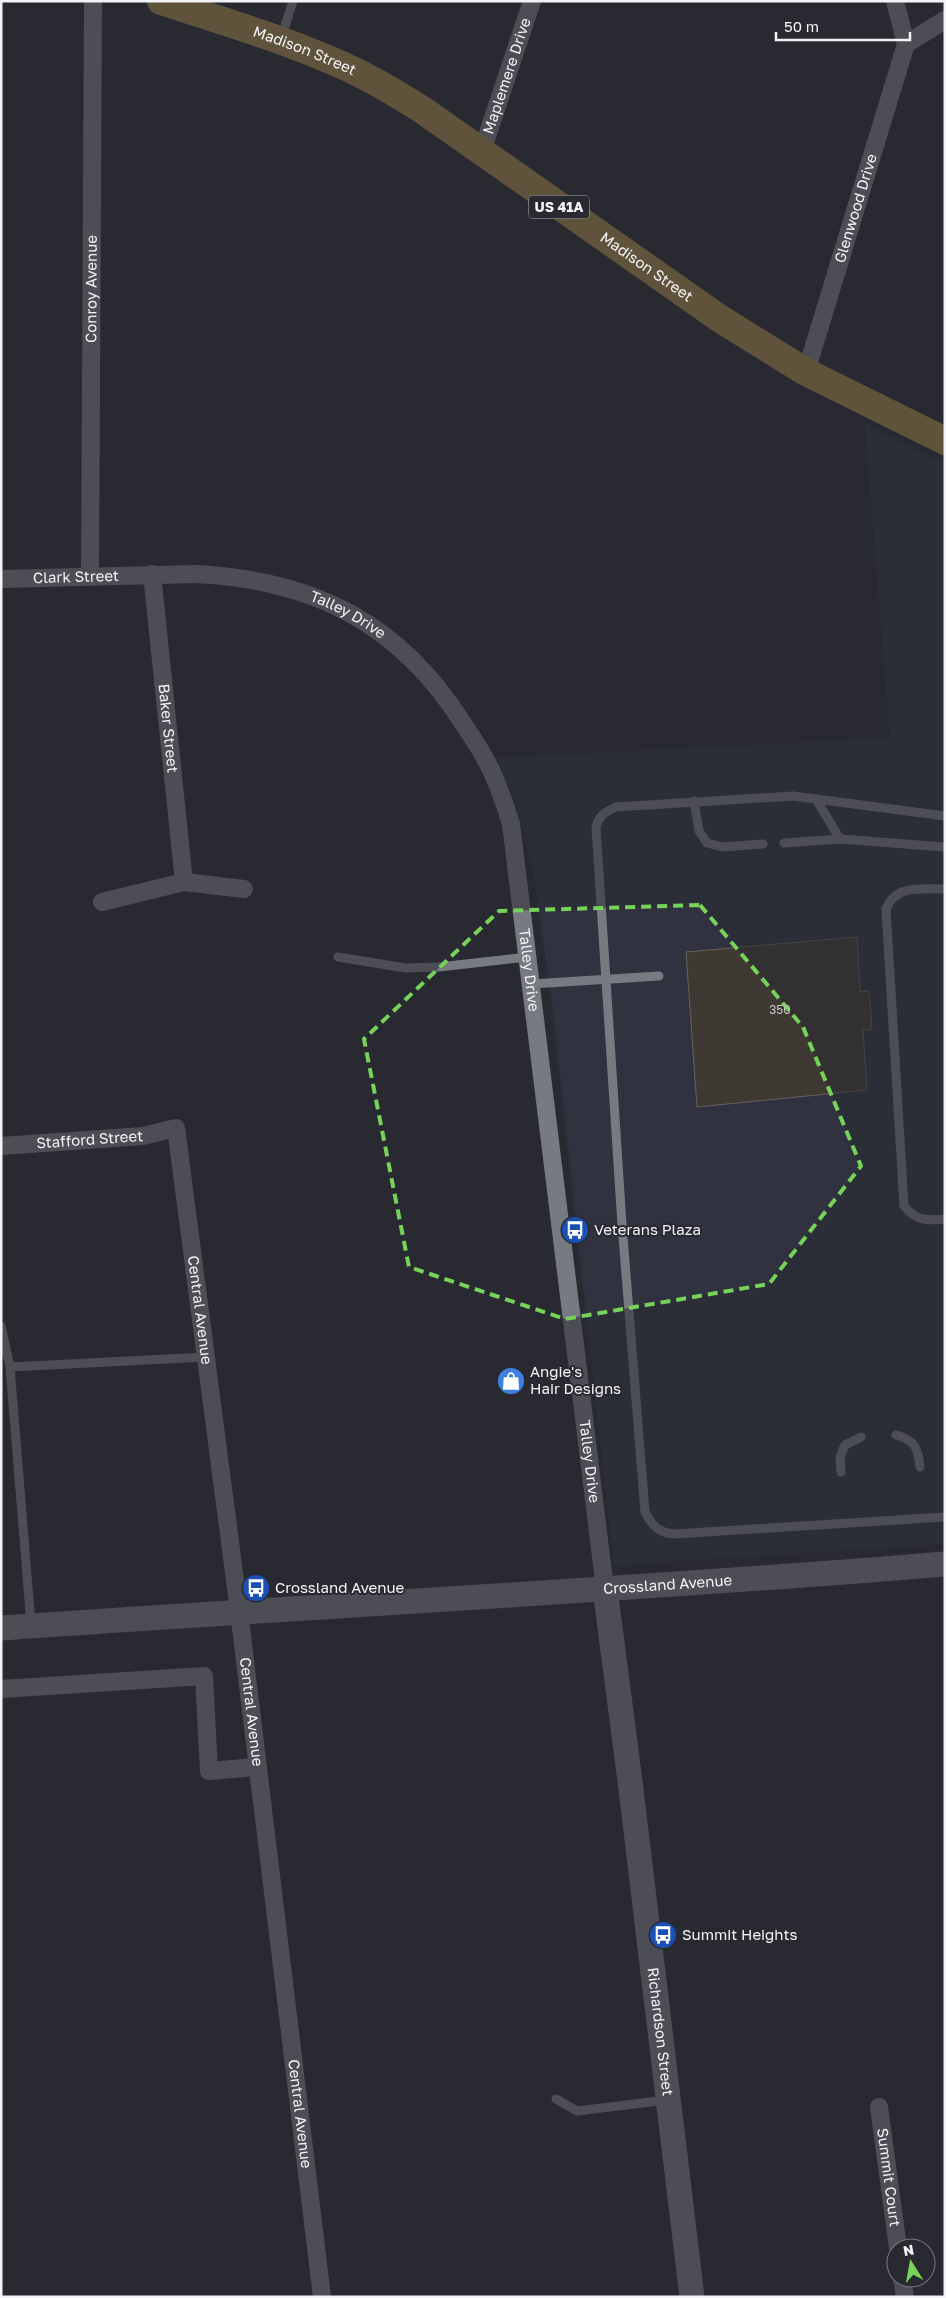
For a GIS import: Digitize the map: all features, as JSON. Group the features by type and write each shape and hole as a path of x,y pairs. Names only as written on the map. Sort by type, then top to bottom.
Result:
{"main road":[{"name":"Madison Street","path":"161,1 280,41 338,63 385,86 482,151 719,318 806,372 945,441"},
{"name":"Crossland Avenue","path":"1,1628 238,1611 741,1581 945,1564"},
{"name":"Richardson Street","path":"604,1589 692,2297"}],"street":[{"name":"Conroy Avenue","path":"90,575 93,1"},
{"name":"Maplemere Drive","path":"482,151 532,1"},
{"path":"895,1 906,44 945,20"},
{"name":"Glenwood Drive","path":"806,372 906,44"},
{"name":"Clark Street","path":"1,579 152,574"},
{"name":"Baker Street","path":"152,574 184,882"},
{"name":"Talley Drive","path":"152,574 228,575 274,583 335,604 363,619 414,662 451,704 494,776 511,824 604,1589"},
{"path":"102,902 184,882 244,889"},
{"name":"Stafford Street","path":"1,1146 143,1136 176,1128"},
{"name":"Central Avenue","path":"176,1128 238,1611 322,2297"},
{"path":"1,1689 204,1676 209,1771 257,1767"},
{"name":"Summit Court","path":"879,2107 897,2238"}],"lane":[{"path":"280,41 293,1"},
{"path":"945,816 793,796 768,796 616,807 606,811 598,819 596,828 621,1214 645,1512 650,1522 664,1533 674,1534 945,1517"},
{"path":"816,799 840,839"},
{"path":"694,801 699,831 707,843 723,847 763,844"},
{"path":"784,843 840,839 945,847"},
{"path":"945,889 901,891 890,901 886,910 904,1206 916,1218 927,1221 945,1219"},
{"path":"338,957 405,968 440,967 527,957"},
{"path":"531,984 659,976"},
{"path":"1,1326 10,1367 32,1626"},
{"path":"10,1367 206,1358"},
{"path":"896,1435 911,1440 918,1449 920,1467"},
{"path":"841,1472 840,1457 845,1445 861,1438"},
{"path":"556,2099 577,2111 668,2100"}],"highlighted area":[{"path":"700,905 803,1027 861,1166 769,1284 565,1319 409,1267 364,1039 499,911"}],"shaded area":[{"path":"865,424 945,464 945,1544 614,1565 552,1004 534,874 524,830 512,793 496,758 890,738"}],"building":[{"path":"857,937 860,992 869,991 872,1029 863,1030 867,1090 697,1107 686,952"}],"place":[{"name":"Veterans Plaza","path":"575,1230"},
{"name":"Angie's Hair Designs","path":"511,1381"},
{"name":"Crossland Avenue","path":"256,1588"},
{"name":"Summit Heights","path":"663,1935"}]}
